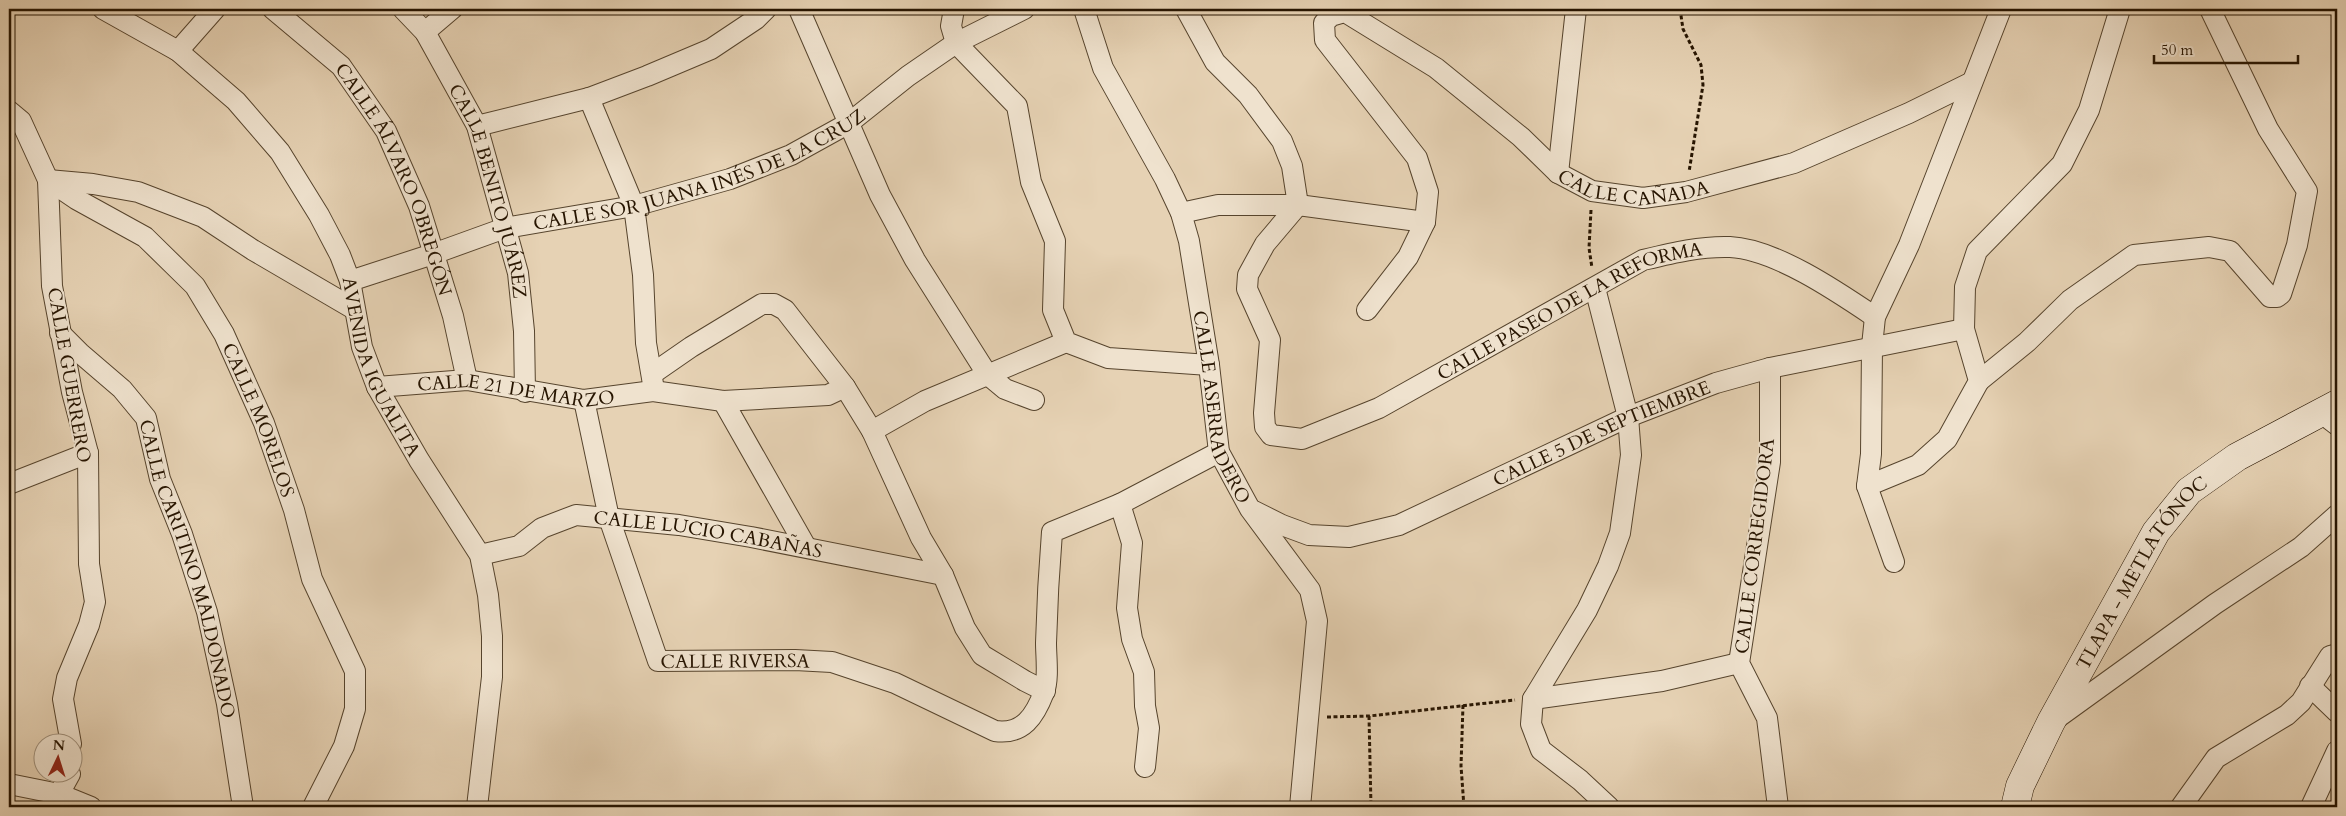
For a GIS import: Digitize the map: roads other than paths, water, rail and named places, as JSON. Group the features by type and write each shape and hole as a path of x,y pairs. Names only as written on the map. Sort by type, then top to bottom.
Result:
{"main road":[{"name":"TLAPA - METLATÓNOC","path":"2015,807 2020,786 2051,722 2156,532 2188,491 2237,457 2331,414"}],"street":[{"name":"AVENIDA IGUALITA","path":"103,9 178,51 236,101 280,152 319,215 340,255 350,281 362,347 377,387 419,460 480,555 488,595 492,636 492,677 477,807"},
{"path":"178,51 215,9"},
{"name":"CALLE ÁLVARO OBREGÓN","path":"273,9 341,66 386,131 419,206 453,316 466,380"},
{"name":"CALLE BENITO JUÁREZ","path":"403,9 425,32 477,126 518,274 524,331 525,392"},
{"path":"425,32 452,9"},
{"path":"477,126 589,98 711,48 756,19 766,9"},
{"path":"799,9 880,195 915,260 987,374 1005,389 1034,400"},
{"path":"954,9 951,26 956,43 1017,106 1031,182 1055,241 1053,310 1066,342"},
{"name":"CALLE SOR JUANA INÉS DE LA CRUZ","path":"350,281 505,228 634,206 730,179 791,155 849,123 908,76 956,43 1024,9"},
{"name":"CALLE ASERRADERO","path":"1084,9 1103,68 1165,179 1180,213 1189,241 1209,364 1220,452 1250,509 1310,590 1317,621 1300,807"},
{"path":"1186,9 1215,62 1248,95 1282,141 1292,166 1298,205"},
{"path":"1558,173 1576,9"},
{"path":"1894,562 1867,486 1871,454 1872,346 1875,317 1909,245 2001,9"},
{"path":"1979,381 1964,329 1965,287 1977,250 2062,164 2089,110 2120,9"},
{"path":"1867,486 1918,465 1947,439 1979,381 2026,342 2070,300 2134,255 2209,247 2230,251 2270,297 2277,297 2281,294 2297,244 2307,191 2268,129 2210,9"},
{"name":"CALLE CAÑADA","path":"1424,222 1428,192 1417,158 1325,40 1324,23 1331,16 1345,12 1436,68 1521,137 1558,173 1592,192 1643,198 1686,192 1794,164 1909,114 1972,82"},
{"path":"589,98 634,206 643,275 646,343 653,383"},
{"path":"9,110 21,121 48,180 94,184 138,192 203,217 253,250 354,310"},
{"name":"CALLE GUERRERO","path":"48,180 52,286 72,392 88,452 89,564 95,602 90,625 67,678 63,699 69,734"},
{"name":"CALLE MORELOS","path":"48,180 76,199 145,237 195,286 224,334 264,423 294,510 312,579 355,671 355,709 344,746 313,807"},
{"path":"1180,213 1218,205 1298,205 1424,222 1408,257 1367,310"},
{"name":"CALLE PASEO DE LA REFORMA","path":"1298,205 1265,244 1248,275 1246,289 1270,340 1264,413 1265,427 1270,435 1302,439 1379,408 1643,260 1692,249 1731,247 1762,254 1841,294 1875,317"},
{"path":"1595,288 1628,417 1631,454 1620,532 1611,558 1587,610 1533,698 1531,724 1541,750 1580,780 1609,807"},
{"path":"653,383 691,347 762,304 774,304 784,310 845,387 872,431 921,538 943,575 965,628 982,655 1025,681 1045,690 1048,583 1052,532 1120,504 1220,452"},
{"name":"CALLE 5 DE SEPTIEMBRE","path":"1250,509 1282,526 1310,535 1349,538 1399,525 1628,417 1716,383 1770,368 1964,329"},
{"name":"CALLE CARITINO MALDONADO","path":"60,333 122,389 146,418 160,479 182,534 207,612 227,704 243,807"},
{"path":"872,431 925,401 1066,342 1108,358 1209,364"},
{"name":"CALLE CORREGIDORA","path":"1770,368 1770,462 1739,663 1767,718 1778,807"},
{"name":"CALLE 21 DE MARZO","path":"377,387 466,380 525,392 584,400 653,383 723,401 828,395 845,387"},
{"name":"CALLE RIVERSA","path":"584,400 609,518 658,661 795,660 832,662 896,683 995,731 1008,733 1020,728 1032,717 1045,690"},
{"path":"723,401 806,547"},
{"path":"9,484 88,452"},
{"path":"1120,504 1132,543 1127,608 1132,639 1144,672 1145,706 1149,728 1145,767"},
{"name":"CALLE LUCIO CABAÑAS","path":"480,555 519,546 542,528 576,515 679,525 806,547 856,559 943,575"},
{"path":"2051,722 2085,700 2126,666 2173,636 2215,604 2300,547 2337,515"},
{"path":"2181,807 2216,758 2287,715 2301,702 2330,656 2337,654"},
{"path":"1533,698 1662,681 1739,663"},
{"path":"2310,686 2337,712"},
{"path":"2311,807 2337,751"},
{"path":"9,784 59,794 91,807"},
{"path":"59,794 64,784"}]}
